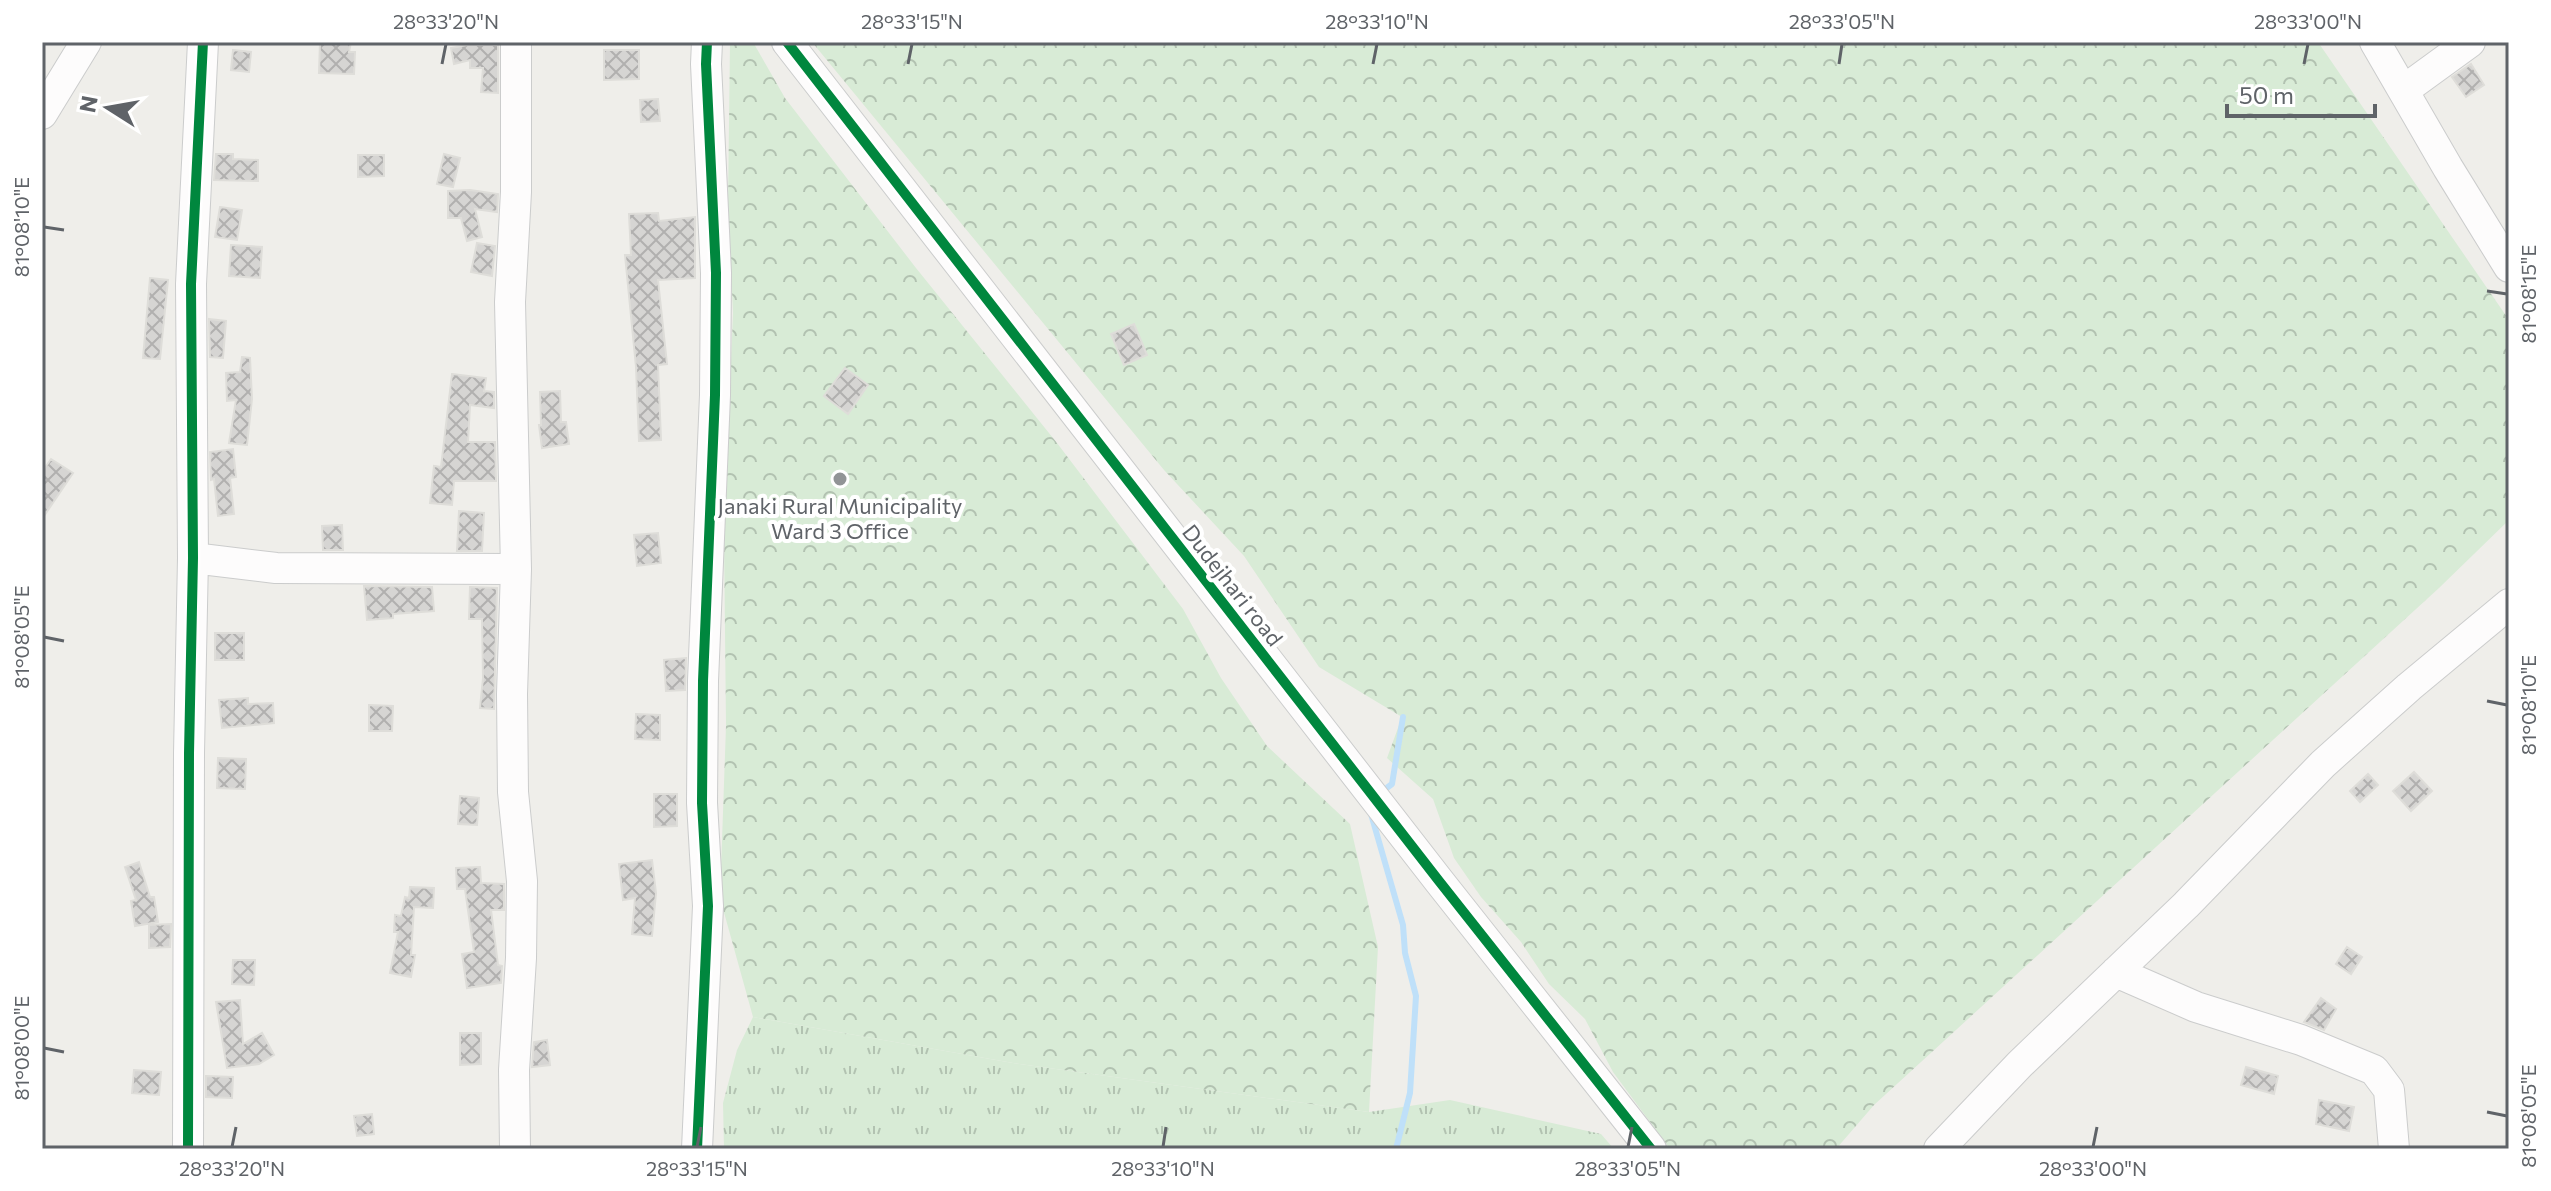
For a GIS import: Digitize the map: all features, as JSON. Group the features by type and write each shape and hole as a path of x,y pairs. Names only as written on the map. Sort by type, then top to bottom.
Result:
{"street":[{"path":"42,114 86,42"},
{"path":"188,1149 193,558 191,284 203,42"},
{"path":"697,1149 708,906 702,803 703,681 716,364 716,273 707,42"},
{"name":"Dudejhari road","path":"787,42 1651,1149"},
{"path":"2375,42 2509,267"},
{"path":"2404,90 2470,42"},
{"path":"515,1149 514,1070 522,881 513,792 512,694 516,569 510,302 516,192 516,43"},
{"path":"193,558 276,568 516,569"},
{"path":"1939,1149 2020,1064 2186,905 2323,764 2509,604"},
{"path":"2116,972 2196,1007 2301,1040 2374,1070 2389,1090 2394,1149"}],"green space":[{"path":"730,42 753,42 785,98 1057,443 1183,609 1221,678 1267,746 1350,824 1378,947 1369,1112 1013,1063 753,1017 720,898 726,726 724,536 733,313 728,204"},
{"path":"812,42 2318,42 2509,320 2509,520 2439,588 1874,1105 1836,1149 1670,1149 1613,1072 1585,1019 1549,984 1521,942 1481,897 1454,858 1433,799 1387,758 1402,717 1319,667 1244,556 1164,470"},
{"path":"753,1017 1013,1063 1369,1112 1450,1100 1601,1134 1614,1149 724,1149 723,1103 737,1050"}],"building":[{"path":"320,42 351,42 349,52 355,52 354,74 319,73"},
{"path":"498,45 498,93 481,92 483,68 470,68 470,60 454,64 451,48"},
{"path":"233,50 251,52 249,72 231,70"},
{"path":"604,50 639,50 639,79 604,80"},
{"path":"2471,64 2484,85 2466,97 2452,77"},
{"path":"658,99 660,121 641,122 640,100"},
{"path":"216,154 233,154 233,159 258,160 258,181 214,180"},
{"path":"444,154 460,158 453,187 437,184"},
{"path":"358,155 384,155 384,176 358,177"},
{"path":"448,191 498,194 497,212 475,209 482,237 467,241 461,218 448,218"},
{"path":"220,207 242,210 237,240 215,237"},
{"path":"658,213 659,221 695,217 695,278 658,280 667,364 658,365 661,440 639,441 636,367 625,255 631,255 629,214"},
{"path":"477,243 495,246 492,276 471,272"},
{"path":"231,245 262,247 260,278 229,276"},
{"path":"150,278 168,280 160,359 143,358"},
{"path":"209,319 226,321 223,358 210,357"},
{"path":"1134,324 1147,355 1124,365 1111,334"},
{"path":"242,357 250,358 252,399 247,445 229,443 236,400 227,401 226,373 240,372"},
{"path":"845,368 868,385 848,414 824,396"},
{"path":"452,374 486,378 484,391 494,392 494,408 470,405 468,442 495,442 496,481 454,481 452,505 430,503 434,466 441,467"},
{"path":"560,391 561,422 566,422 569,444 542,448 540,392"},
{"path":"233,449 236,477 230,478 234,514 218,516 214,479 211,480 210,452"},
{"path":"51,459 73,473 42,519 42,472"},
{"path":"459,511 484,513 482,551 457,551"},
{"path":"342,525 343,550 323,550 322,526"},
{"path":"658,533 661,563 637,566 634,535"},
{"path":"364,586 432,587 434,611 393,614 393,618 367,620"},
{"path":"470,587 497,588 494,709 480,708 482,619 469,619"},
{"path":"215,633 244,633 244,660 215,660"},
{"path":"686,658 685,690 666,691 664,660"},
{"path":"248,698 248,704 273,703 274,723 222,728 219,700"},
{"path":"369,705 393,706 392,731 369,731"},
{"path":"636,714 660,715 660,740 635,739"},
{"path":"218,758 246,759 245,789 217,788"},
{"path":"2414,772 2432,791 2411,811 2393,791"},
{"path":"2368,774 2378,785 2360,802 2350,791"},
{"path":"654,794 677,794 677,826 654,827"},
{"path":"460,796 479,798 477,825 458,824"},
{"path":"652,860 656,893 652,936 632,934 635,898 623,900 619,864"},
{"path":"139,862 150,897 154,897 158,922 135,926 131,901 136,900 125,867"},
{"path":"480,867 481,883 504,884 504,910 491,910 498,965 502,966 501,983 467,988 462,954 474,952 465,889 457,889 456,868"},
{"path":"410,887 434,888 433,908 414,907 411,955 415,955 411,977 390,973 398,932 394,932 395,915 401,916"},
{"path":"171,924 170,947 149,948 149,925"},
{"path":"2347,947 2362,957 2351,974 2336,964"},
{"path":"233,960 255,960 254,985 232,984"},
{"path":"2321,998 2336,1009 2324,1030 2304,1022"},
{"path":"240,1000 243,1044 262,1033 274,1055 259,1064 227,1068 216,1002"},
{"path":"460,1033 481,1033 481,1064 460,1065"},
{"path":"547,1040 550,1065 532,1067 534,1042"},
{"path":"2246,1067 2278,1076 2274,1094 2241,1085"},
{"path":"134,1070 161,1072 159,1095 132,1093"},
{"path":"206,1076 233,1077 232,1098 206,1097"},
{"path":"2319,1100 2354,1107 2349,1131 2316,1124"},
{"path":"372,1114 374,1134 357,1136 354,1116"}],"waterway":[{"path":"1388,787 1392,784 1403,717"},
{"path":"1371,814 1403,925 1405,953 1416,996 1410,1093 1396,1149"}],"cycle path":[{"path":"188,1149 193,558 191,284 203,42"},
{"path":"697,1149 708,906 702,803 703,681 715,395 716,273 707,42"},
{"path":"787,42 1651,1149"}],"place":[{"name":"Janaki Rural Municipality Ward 3 Office","path":"840,479"}]}
